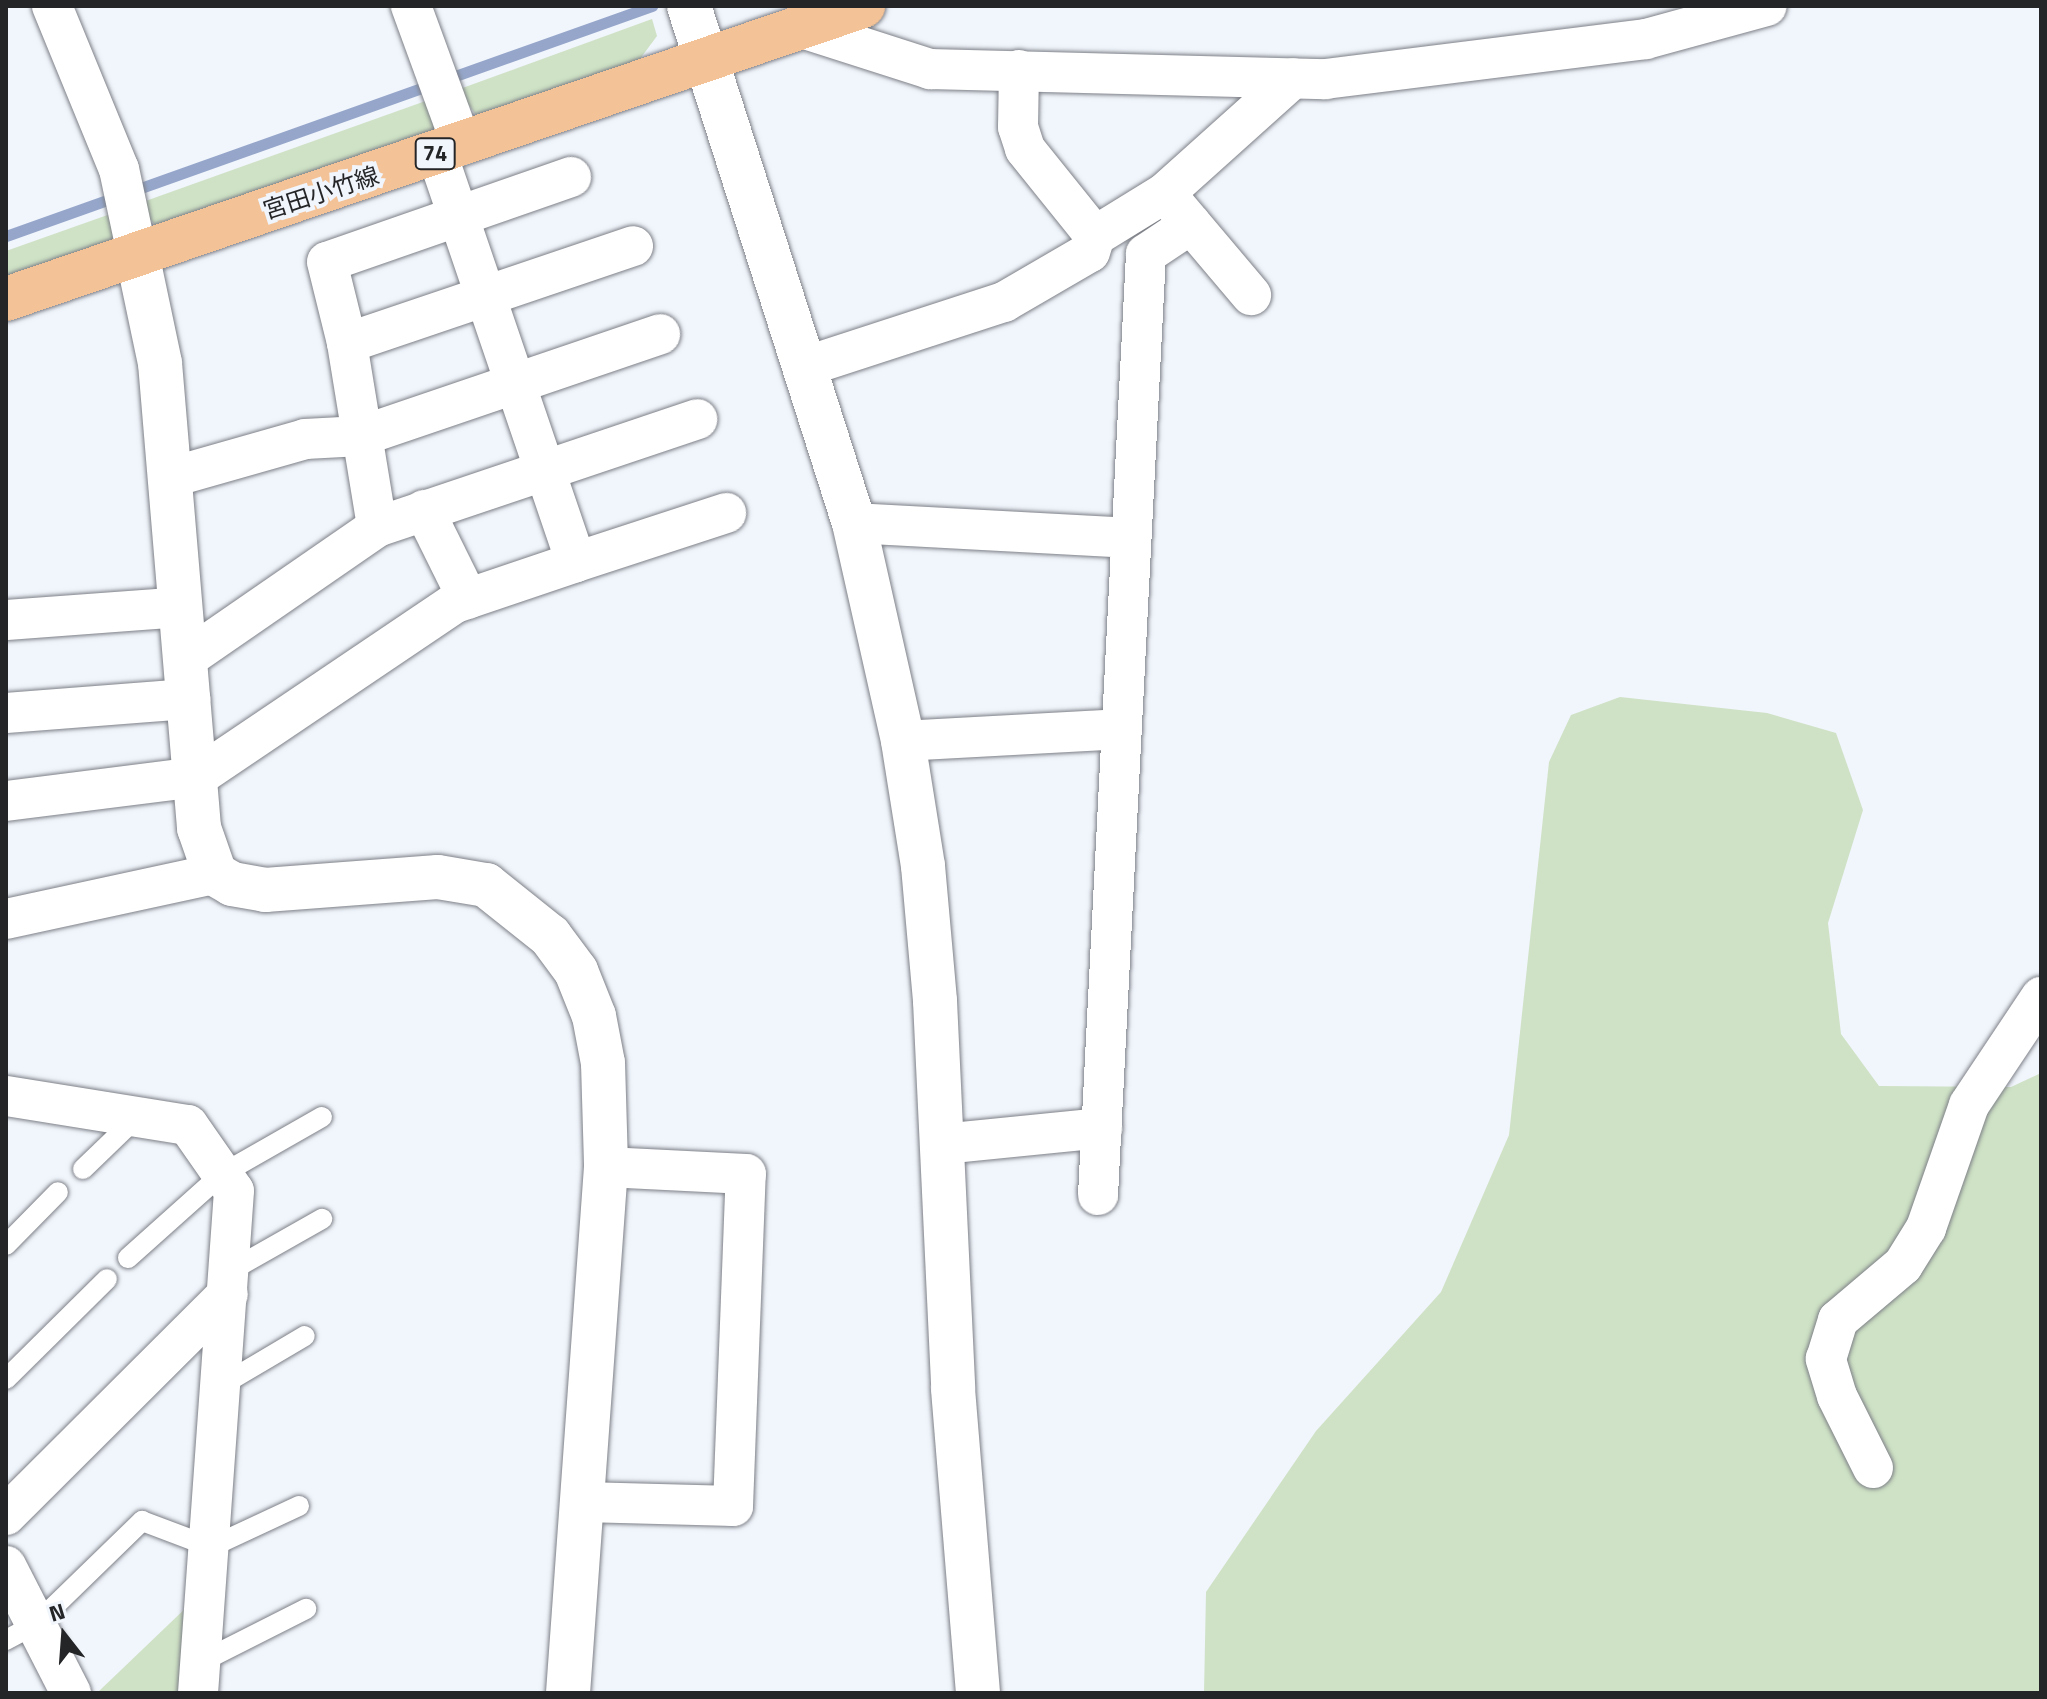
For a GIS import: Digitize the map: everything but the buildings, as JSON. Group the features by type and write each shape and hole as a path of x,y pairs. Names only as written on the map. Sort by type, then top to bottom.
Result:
{"main road":[{"name":"宮田小竹線","path":"6,299 863,6"}],"street":[{"path":"52,6 119,169 131,209 137,254 160,363 172,477 199,828 215,874 232,884 265,890 438,877 486,885 519,907 550,936 576,971 594,1016 603,1063 606,1167 568,1693"},
{"path":"411,6 437,77 458,216 576,562"},
{"path":"689,6 710,58 854,523 903,741 923,866 942,1144 953,1389 978,1693"},
{"path":"799,27 930,69 1325,79 1646,39 1767,6"},
{"path":"1019,70 1018,127 1025,149 1095,236"},
{"path":"807,366 1004,302 1090,252 1095,236 1165,193 1293,78"},
{"path":"377,527 347,343 327,262 571,177"},
{"path":"1165,193 1251,295"},
{"path":"1098,1195 1146,254 1191,224"},
{"path":"347,343 633,246"},
{"path":"172,477 305,439 361,436 660,334"},
{"path":"6,713 188,679 377,527 697,419"},
{"path":"424,510 468,599"},
{"path":"6,801 197,777 468,599 726,513"},
{"path":"854,523 1131,538"},
{"path":"6,620 182,607"},
{"path":"903,741 1122,729"},
{"path":"6,919 215,874"},
{"path":"1873,1468 1837,1396 1826,1359 1838,1320 1911,1253 1926,1228 1969,1105 2041,997"},
{"path":"8,1098 188,1125 234,1191 211,1547 199,1677"},
{"path":"942,1144 1102,1128"},
{"path":"584,1502 733,1506 746,1174 606,1167"},
{"path":"6,1515 229,1282"},
{"path":"6,1566 21,1632 71,1693"}],"lane":[{"path":"128,1258 222,1174 322,1117"},
{"path":"83,1169 135,1119"},
{"path":"6,1245 58,1192"},
{"path":"229,1282 322,1219"},
{"path":"6,1379 107,1279"},
{"path":"222,1385 305,1336"},
{"path":"21,1632 142,1521 211,1547 299,1506"},
{"path":"199,1677 306,1609"}],"green space":[{"path":"652,19 657,36 634,67 480,120 457,90"},
{"path":"434,98 436,135 160,229 143,213 140,203"},
{"path":"116,212 114,245 6,286 6,251"},
{"path":"1620,697 1767,713 1836,733 1863,810 1828,923 1841,1034 1879,1086 2011,1087 2041,1073 2041,1693 1204,1693 1206,1592 1316,1431 1441,1292 1509,1135 1549,762 1571,715"},
{"path":"191,1603 186,1693 97,1693"}],"waterway":[{"path":"6,236 652,6"}]}
